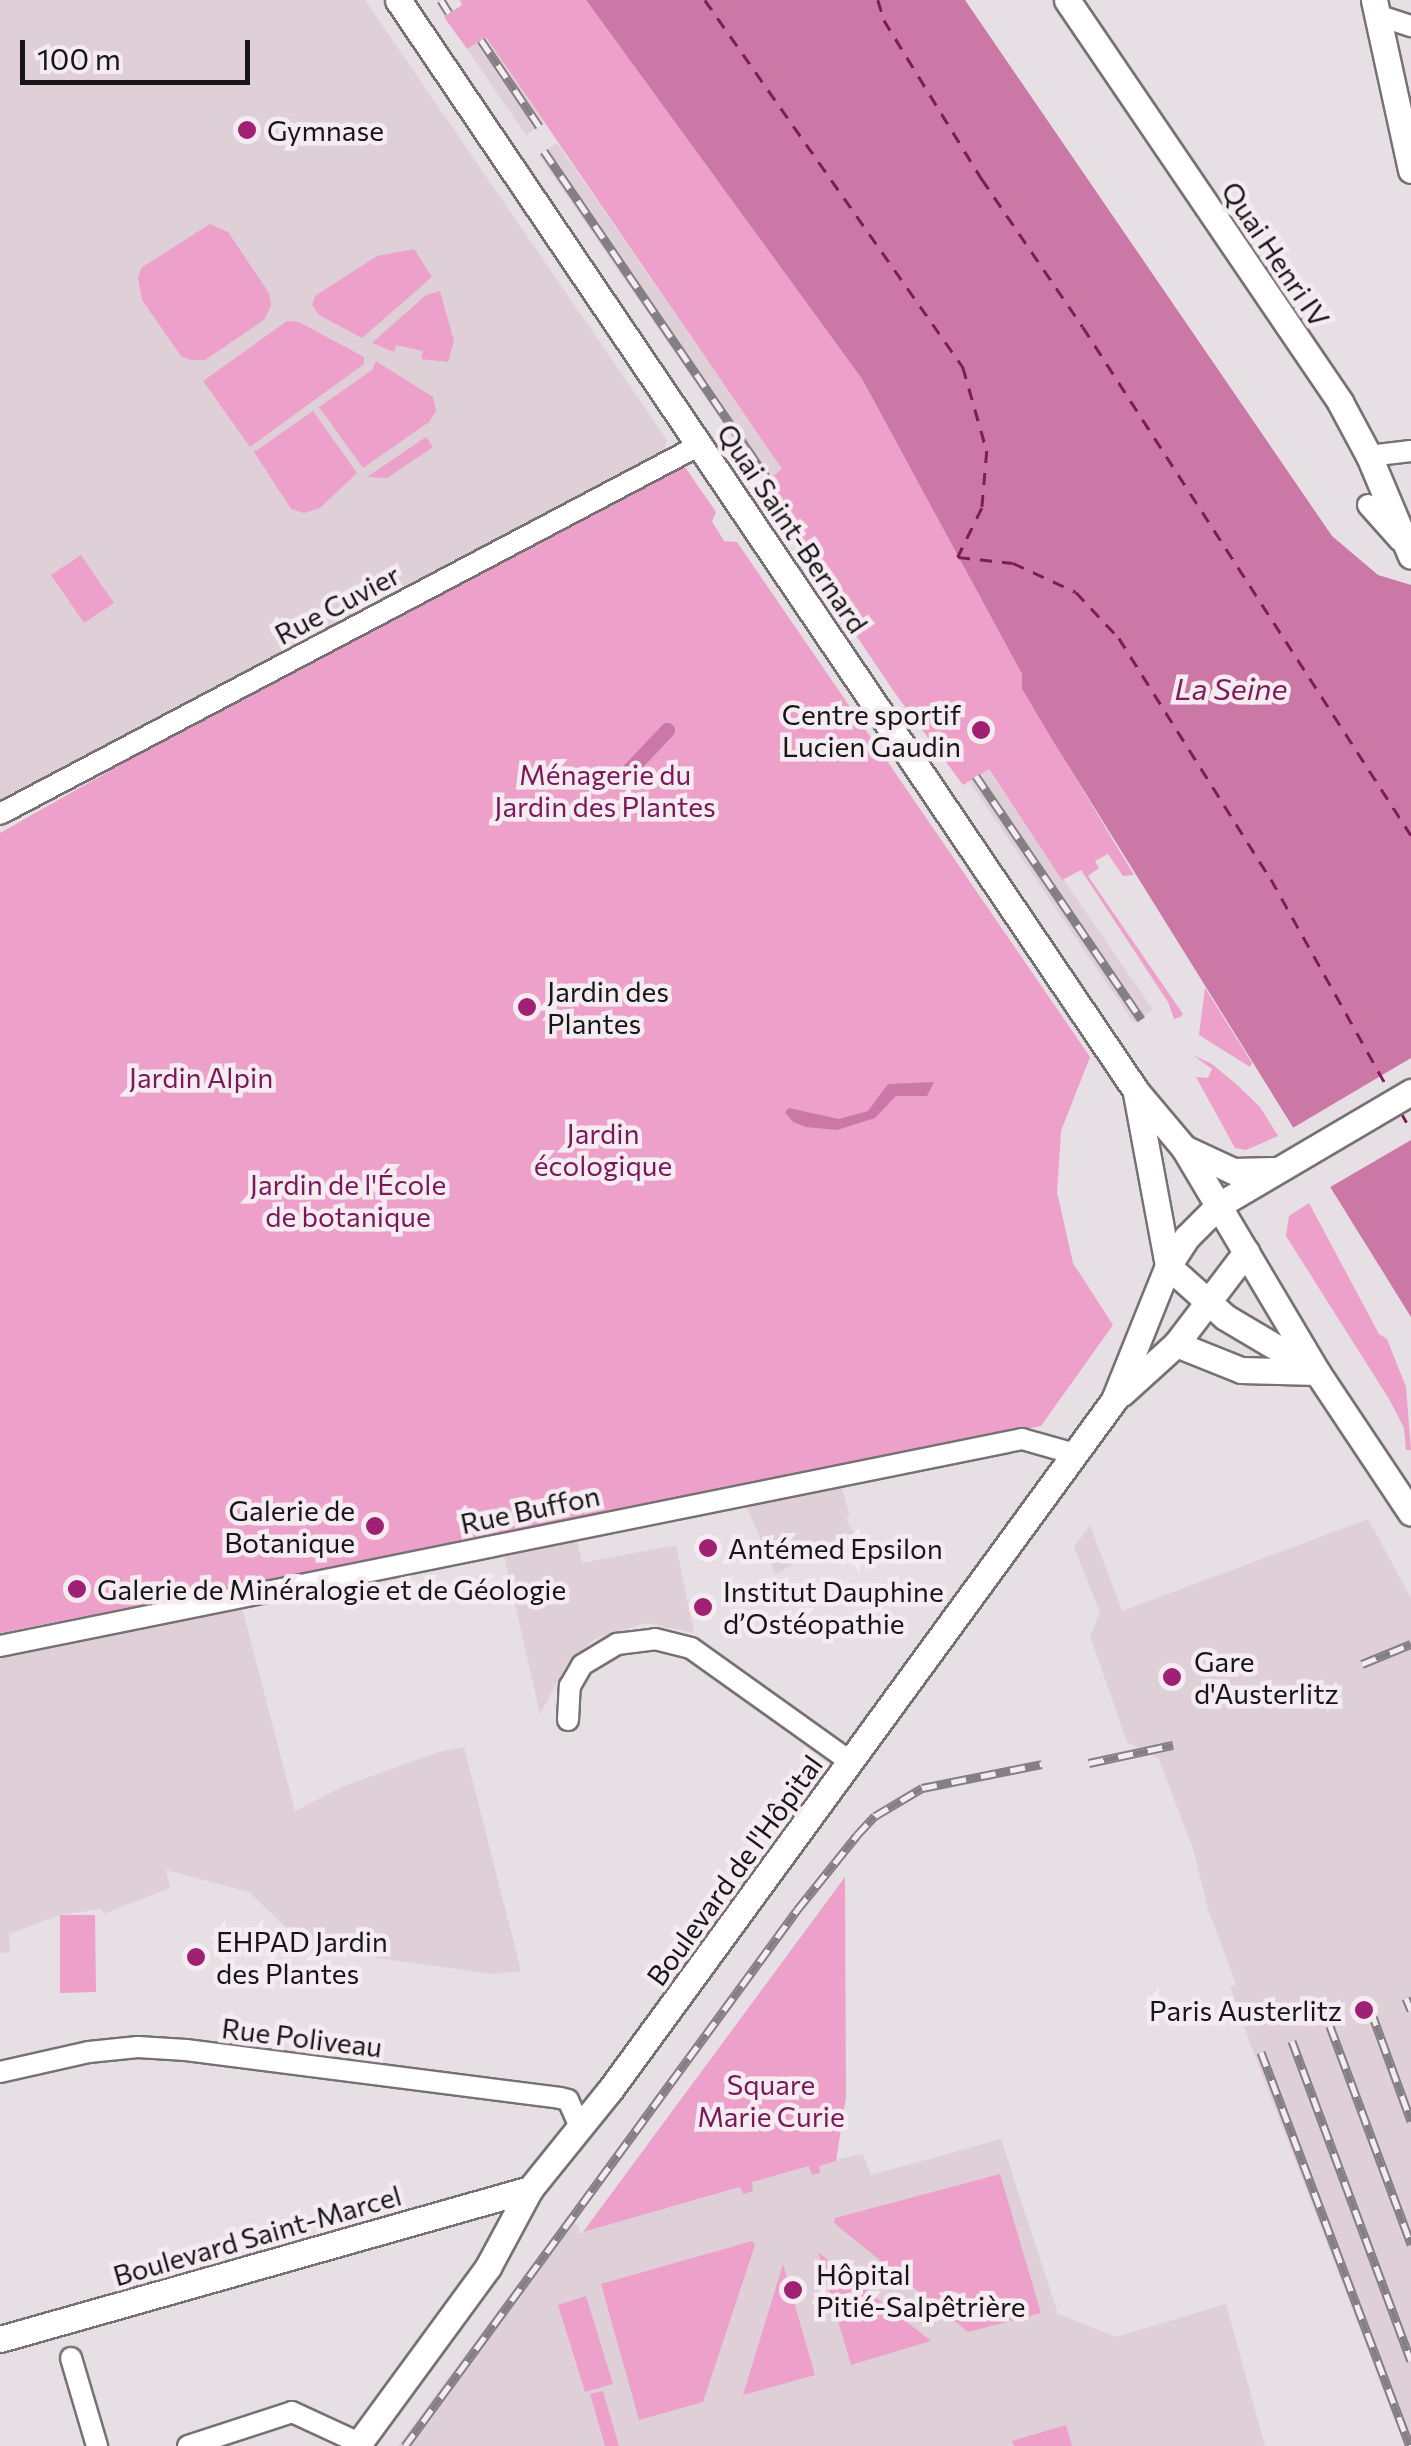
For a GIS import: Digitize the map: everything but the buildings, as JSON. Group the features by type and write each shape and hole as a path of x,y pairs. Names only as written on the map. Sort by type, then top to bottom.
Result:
{"main road":[{"name":"Quai Saint-Bernard","path":"398,0 1136,1090 1184,1148 1317,1372 1411,1513"},
{"name":"Quai Henri IV","path":"1068,0 1340,402 1369,456 1410,554"},
{"path":"1377,8 1411,170"},
{"name":"Quai Saint-Bernard","path":"1136,1090 1168,1266"},
{"name":"Boulevard de l'Hôpital","path":"358,2444 488,2268 530,2189 851,1762 1114,1400 1168,1266 1187,1237 1219,1205 1411,1092"},
{"path":"1184,1148 1233,1171 1278,1170"},
{"path":"1114,1400 1176,1344 1246,1252"},
{"path":"1168,1266 1208,1303 1317,1372"},
{"path":"1176,1344 1241,1370 1317,1372"},
{"name":"Boulevard Saint-Marcel","path":"0,2339 530,2189"}],"street":[{"path":"1377,8 1411,26"},
{"name":"Rue Cuvier","path":"0,814 700,445"},
{"path":"1369,456 1411,451"},
{"path":"1368,505 1410,554"},
{"name":"Rue Buffon","path":"0,1646 1022,1440 1072,1453"},
{"path":"568,1720 570,1686 582,1665 617,1644 642,1638 666,1640 690,1648 851,1762"},
{"name":"Rue Poliveau","path":"0,2072 105,2050 186,2050 560,2098 568,2100 580,2127"},
{"path":"71,2358 97,2446"},
{"path":"188,2446 292,2412 358,2444"}],"shaded area":[{"path":"0,0 365,0 667,440 664,452 0,801"},
{"path":"486,36 544,123 526,135 467,49"},
{"path":"557,143 784,471 765,484 539,155"},
{"path":"988,769 1153,1010 1134,1023 969,781"},
{"path":"842,1488 850,1516 846,1519 854,1533 775,1574 747,1507"},
{"name":"Gare d'Austerlitz","path":"1368,1519 1411,1598 1411,2446 1405,2446 1251,2046 1230,1987 1236,1984 1208,1909 1193,1849 1159,1759 1127,1742 1090,1636 1100,1613 1074,1547 1090,1525 1122,1611"},
{"path":"577,1541 582,1563 676,1545 694,1633 646,1623 596,1638 568,1662 540,1714 504,1556"},
{"path":"242,1608 295,1811 344,1786 464,1747 521,1971 493,1974 326,1951 292,1933 249,1892 166,1870 170,1888 103,1914 101,1909 60,1915 9,1934 10,1952 0,1953 0,1656"},
{"name":"Hôpital Pitié-Salpêtrière","path":"1001,2139 1058,2314 1116,2337 1226,2304 1265,2446 398,2446 567,2217 580,2227 579,2233 741,2187 753,2190 751,2182 810,2165 863,2154 871,2175"}],"green space":[{"path":"460,0 586,0 862,379 1022,674 1022,689 1134,875 1123,876 1108,854 1095,861 1099,868 1088,876 1183,1014 1180,1017 1174,1019 1168,1002 1081,870 1062,880 989,769 963,785 895,693 757,489 782,469 486,37 467,49 444,17 462,5"},
{"path":"210,224 228,232 269,293 271,306 264,320 205,360 190,360 181,356 142,300 138,278 141,268"},
{"path":"414,249 432,277 362,338 319,315 312,305 315,296 377,256"},
{"path":"440,291 454,341 448,362 421,359 423,351 396,345 394,352 372,343 426,295"},
{"path":"287,321 299,322 364,357 364,364 250,447 203,381"},
{"path":"376,361 433,397 436,411 429,422 363,468 319,407 372,370"},
{"path":"313,411 357,473 320,508 304,513 291,509 254,452"},
{"path":"426,437 433,447 387,478 367,477"},
{"name":"Jardin des Plantes","path":"685,467 716,512 712,522 724,541 737,542 1090,1057 1061,1131 1057,1192 1073,1263 1113,1325 1041,1426 0,1633 0,833 150,748"},
{"path":"81,555 114,603 84,623 51,575"},
{"path":"1205,988 1252,1063 1250,1067 1199,1035"},
{"path":"1193,1055 1212,1064 1236,1084 1260,1107 1278,1136 1246,1150 1235,1148 1196,1077 1208,1078 1212,1069"},
{"path":"1309,1203 1379,1334 1387,1339 1406,1387 1411,1450 1406,1450 1404,1428 1389,1399 1286,1236 1289,1216"},
{"name":"Square Marie Curie","path":"845,1877 846,2097 836,2161 819,2166 820,2173 812,2175 809,2166 752,2182 753,2191 743,2194 740,2187 583,2232"},
{"path":"60,1915 95,1915 96,1992 60,1993"},
{"path":"1000,2174 1041,2313 968,2332 834,2223 835,2218"},
{"path":"752,2241 755,2245 703,2402 639,2420 601,2284"},
{"path":"818,2252 931,2341 851,2365"},
{"path":"783,2264 815,2375 743,2395"},
{"path":"586,2296 613,2384 585,2392 558,2305"},
{"path":"603,2391 619,2446 605,2446 590,2394"},
{"path":"1066,2425 1072,2446 1014,2446 1012,2441"}],"water":[{"name":"La Seine","path":"586,0 965,0 1332,536 1378,575 1411,585 1411,1317 1022,689 1022,674 862,379"},
{"path":"934,1082 927,1096 896,1096 875,1118 837,1130 806,1127 793,1122 785,1112 789,1108 839,1119 868,1111 888,1084"}],"pier":[{"path":"1411,1058 1411,1140 1327,1189 1291,1129"}],"waterway":[{"path":"630,769 667,730"}],"ferry route":[{"path":"705,0 963,367 987,451 982,508 958,557 1013,563 1076,592 1119,638 1271,879 1390,1092"},
{"path":"878,0 884,20 982,179 1083,327 1411,835"},
{"path":"1401,1112 1411,1130"}],"railway":[{"path":"441,0 449,13"},
{"path":"481,40 539,126"},
{"path":"544,151 769,481"},
{"path":"976,776 1141,1019"},
{"path":"1362,1664 1411,1644"},
{"path":"1089,1763 1173,1745"},
{"path":"405,2446 797,1910 857,1835 875,1816 922,1788 1042,1764"},
{"path":"1406,1998 1411,2010"},
{"path":"1371,2011 1411,2121"},
{"path":"1330,2026 1411,2244"},
{"path":"1292,2041 1411,2361"},
{"path":"1261,2052 1410,2446"}],"place":[{"name":"Gymnase","path":"247,130"},
{"name":"Centre sportif Lucien Gaudin","path":"981,730"},
{"name":"Jardin des Plantes","path":"527,1007"},
{"name":"Galerie de Botanique","path":"375,1526"},
{"name":"Antémed Epsilon","path":"708,1548"},
{"name":"Galerie de Minéralogie et de Géologie","path":"77,1589"},
{"name":"Institut Dauphine d’Ostéopathie","path":"703,1607"},
{"name":"Gare d'Austerlitz","path":"1172,1677"},
{"name":"EHPAD Jardin des Plantes","path":"196,1957"},
{"name":"Paris Austerlitz","path":"1364,2010"},
{"name":"Hôpital Pitié-Salpêtrière","path":"793,2290"}],"park label":[{"name":"Ménagerie du Jardin des Plantes","path":"605,790"},
{"name":"Jardin Alpin","path":"201,1077"},
{"name":"Jardin écologique","path":"603,1149"},
{"name":"Jardin de l'École de botanique","path":"348,1200"}]}
